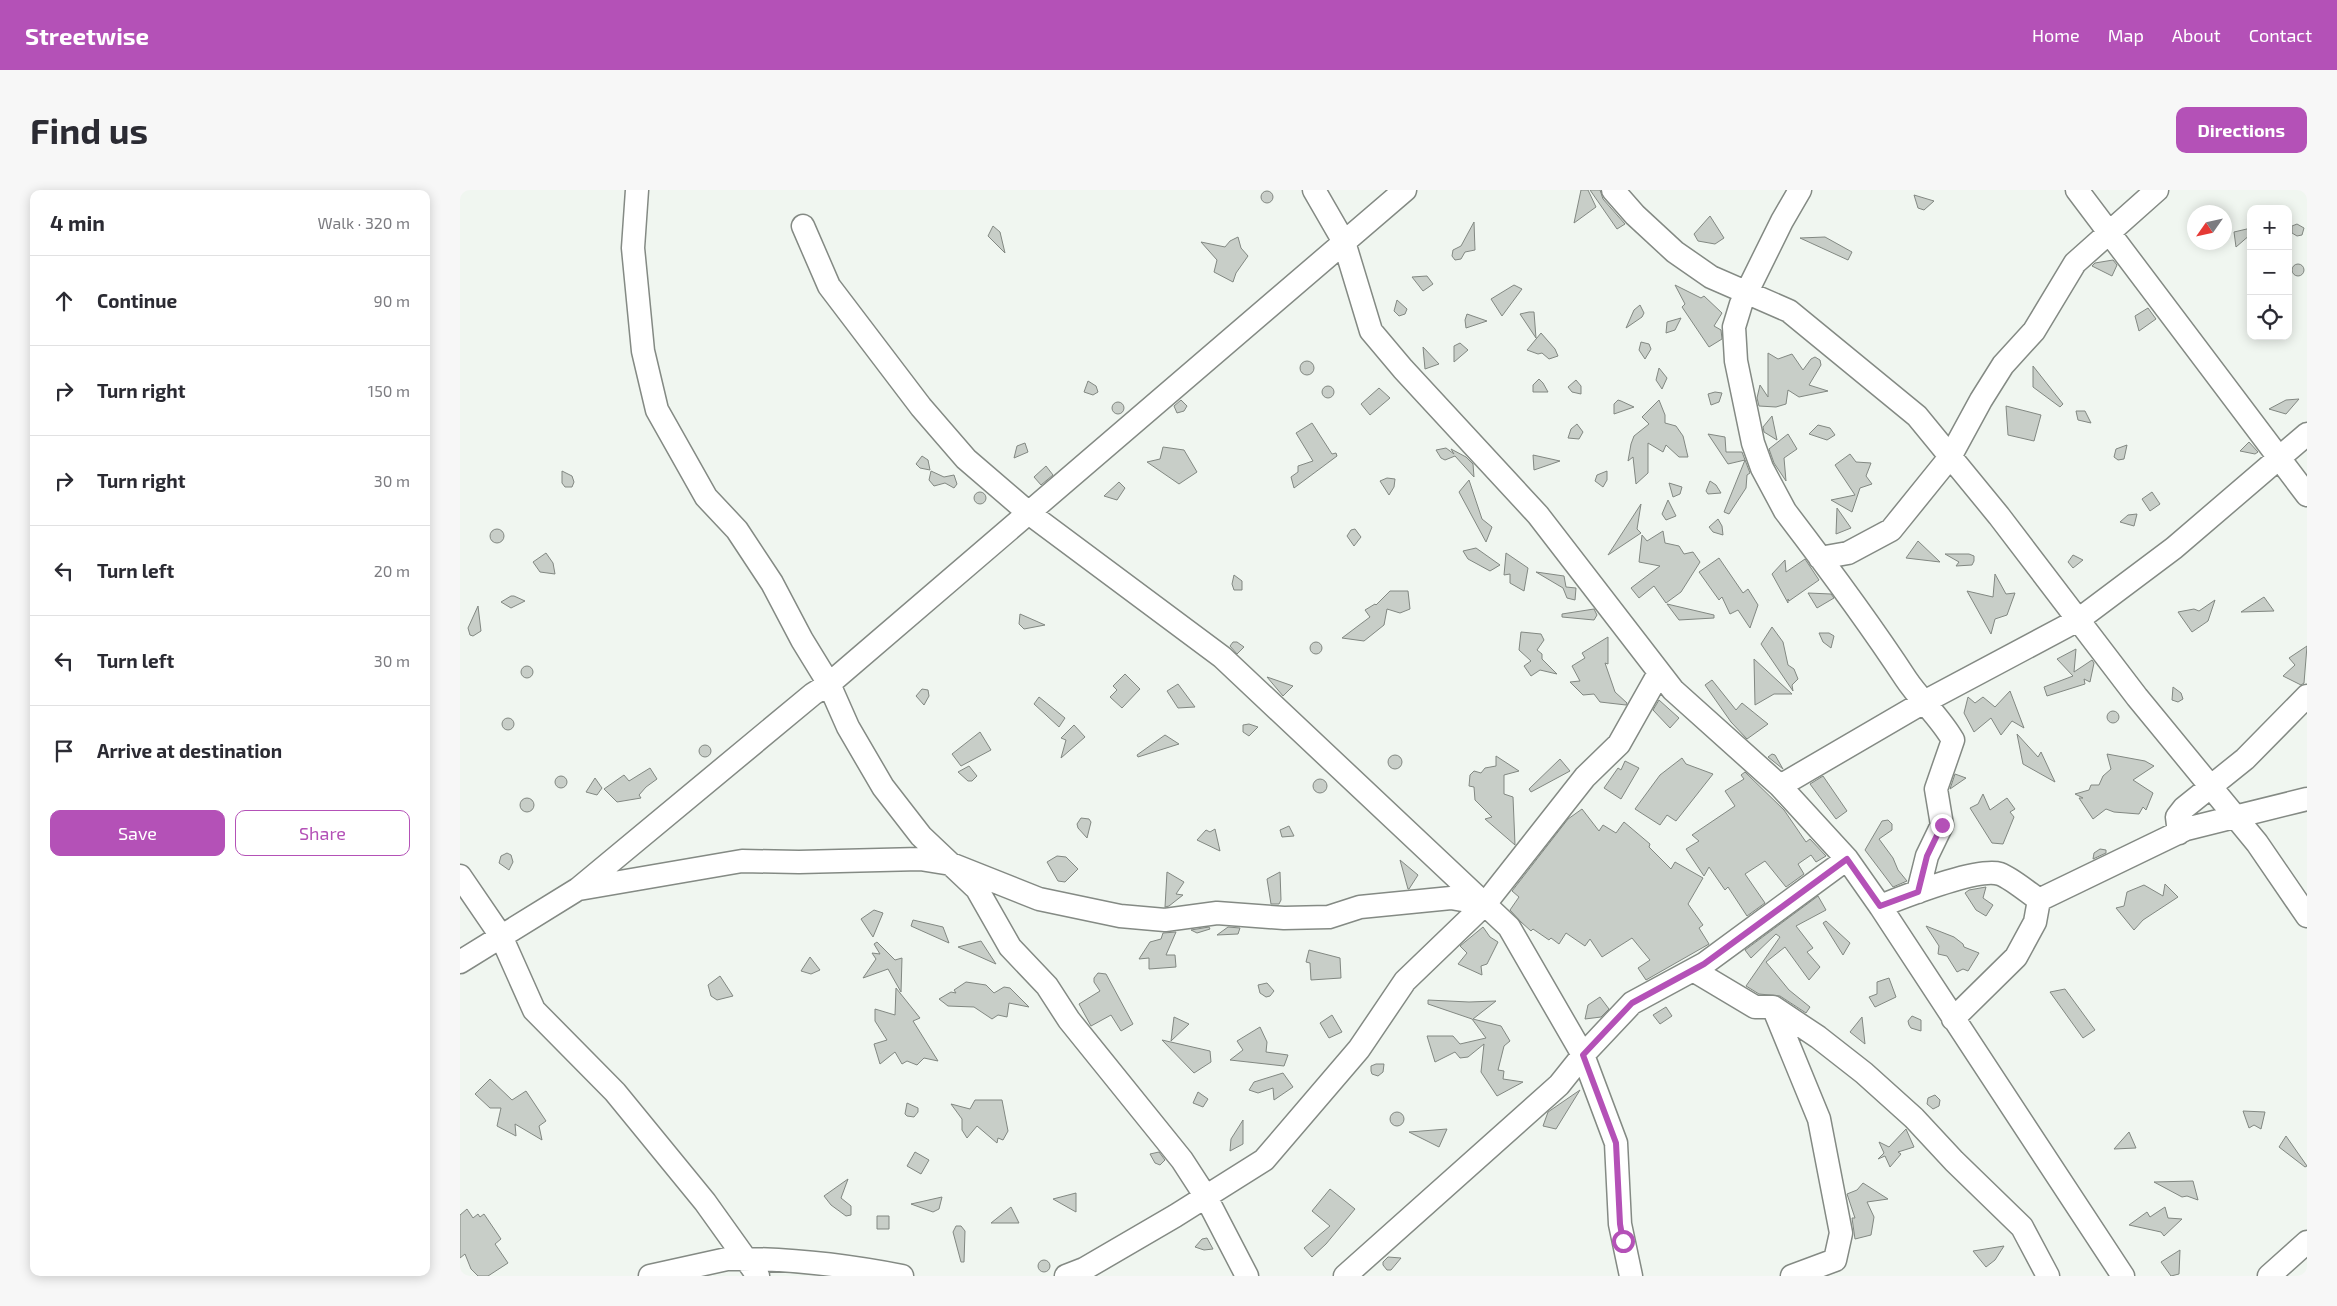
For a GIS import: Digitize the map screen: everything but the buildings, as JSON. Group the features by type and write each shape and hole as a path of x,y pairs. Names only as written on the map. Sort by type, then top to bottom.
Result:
{"street":[{"path":"637,190 632,248 643,351 657,410 706,497 737,530 772,583 802,640 829,684 848,727 884,787 921,836 977,889 1010,947 1047,986 1069,1020 1182,1160 1206,1197 1247,1276"},
{"path":"1314,190 1344,242 1371,331 1402,369 1538,515 1673,690 1780,786 1847,859 1880,906 2123,1276"},
{"path":"460,962 578,889 814,694 829,684 1030,514 1232,336 1405,190"},
{"path":"1613,190 1635,215 1675,252 1711,277 1789,311 1916,416 1999,516 2078,620 2257,843 2307,916"},
{"path":"1800,190 1782,221 1741,304 1734,327 1736,361 1753,443 1773,492 1953,740 1936,789 1942,825 1927,856 1918,892"},
{"path":"2077,190 2307,495"},
{"path":"1820,558 1848,553 1891,530 1950,458 1981,400 2003,365 2034,331 2075,263 2157,190"},
{"path":"803,226 829,286 921,407 966,459 1030,514 1222,657 1509,927 1583,1055 1616,1143 1620,1224 1631,1276"},
{"path":"1780,786 1924,702 2078,620 2174,548 2307,434"},
{"path":"1066,1276 1084,1269 1206,1197 1264,1160 1360,1049 1405,981 1485,904 1585,777 1619,744 1659,672"},
{"path":"2179,833 2177,817 2184,808 2245,759 2307,696"},
{"path":"2039,900 2179,833 2307,799"},
{"path":"578,889 742,860 799,862 920,859 951,864 1039,899 1120,916 1165,920 1218,913 1284,918 1329,917 1360,907 1451,898 1485,904"},
{"path":"1345,1276 1559,1085 1583,1055 1632,1003 1694,970 1847,859"},
{"path":"1880,906 1918,892 1978,874 2000,874 2039,900"},
{"path":"460,876 500,936 534,1010 615,1092 705,1202 752,1268"},
{"path":"1953,1019 2016,956 2035,922 2039,900"},
{"path":"1694,970 1755,1008 1773,1007 1841,1054 1914,1118 1979,1187 2022,1227 2048,1276"},
{"path":"1773,1007 1819,1119 1842,1233 1835,1260 1792,1276"},
{"path":"2269,1276 2307,1242"},
{"path":"650,1276 727,1259 752,1268 782,1260 902,1276"}],"route":[{"path":"1623,1241 1620,1224 1616,1143 1583,1055 1632,1003 1704,964 1847,859 1880,906 1918,892 1927,856 1942,825"}]}
